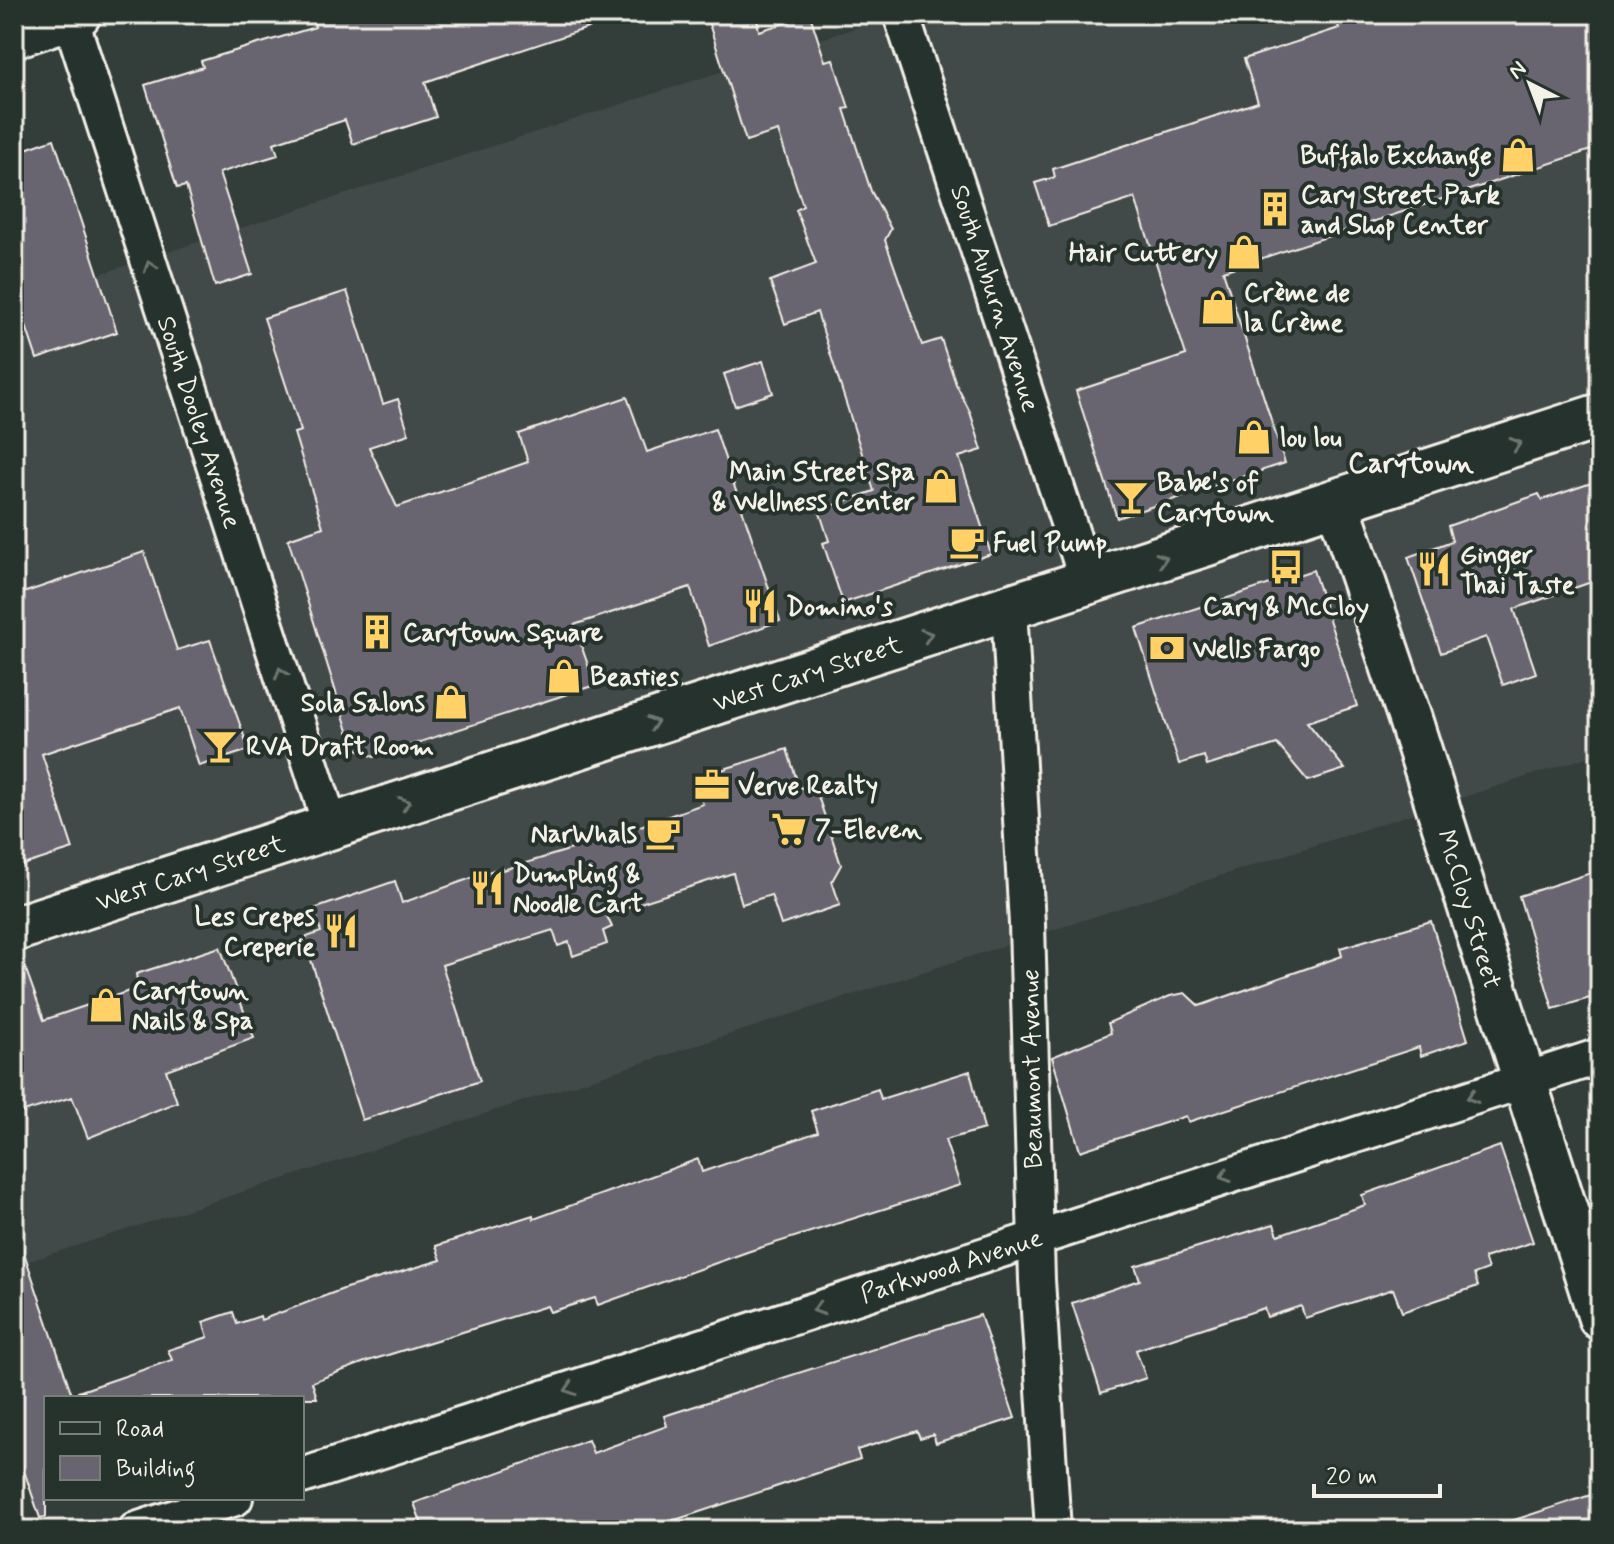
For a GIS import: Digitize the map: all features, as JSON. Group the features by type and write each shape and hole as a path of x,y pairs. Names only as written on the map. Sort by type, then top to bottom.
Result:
{"main road":[{"path":"14,35 73,15"},
{"name":"West Cary Street","path":"14,929 1600,416"}],"street":[{"name":"South Auburn Avenue","path":"901,14 1088,583"},
{"name":"South Dooley Avenue","path":"73,15 331,827"},
{"name":"McCloy Street","path":"1337,502 1410,719 1600,1318"},
{"name":"Beaumont Avenue","path":"1009,608 1027,924 1035,1237 1053,1530"},
{"name":"Parkwood Avenue","path":"304,1475 1600,1056"},
{"path":"136,1530 229,1500"}],"shaded area":[{"path":"898,14 1600,14 1600,753 14,1266 14,302"}],"building":[{"path":"339,14 608,14 609,21 425,82 436,117 353,144 345,120 274,143 278,155 219,173 252,274 215,286 186,186 177,188 145,85 203,67 201,61 315,27 314,22"},
{"path":"706,14 756,14 759,31 810,15 825,61 833,59 849,108 844,109 871,191 891,229 885,240 922,345 941,339 956,384 970,412 982,450 959,457 991,554 843,603 823,543 829,541 819,510 874,491 817,312 785,324 770,281 816,264 796,210 803,206 778,131 746,141"},
{"name":"Cary Street Park and Shop Center","path":"1334,14 1600,14 1600,147 1223,271 1285,463 1117,518 1076,391 1186,355 1135,198 1049,226 1035,183 1055,177 1053,169 1258,102 1244,59 1339,28"},
{"path":"54,139 117,332 37,359 14,290 14,153"},
{"path":"347,291 383,404 398,399 409,434 369,447 397,507 528,462 519,434 627,397 647,452 715,429 780,621 709,646 690,587 574,625 595,685 374,757 353,747 288,539 323,527 294,433 301,431 264,318"},
{"path":"763,361 773,393 735,406 724,374"},
{"path":"1600,480 1600,579 1514,609 1536,673 1503,685 1486,637 1441,653 1408,557 1452,541 1448,526 1539,494 1542,500"},
{"path":"144,552 177,650 210,640 249,750 199,766 180,708 42,754 73,849 14,868 14,596"},
{"path":"1313,570 1357,706 1307,722 1345,769 1308,781 1277,744 1207,766 1204,756 1179,764 1136,628"},
{"path":"787,749 799,787 817,793 841,865 832,881 840,905 781,925 771,895 742,904 733,873 606,914 612,927 603,931 607,944 573,956 569,942 558,946 553,930 442,965 480,1081 362,1120 304,938 321,932 314,909 395,881 402,903 502,867 503,870 595,842 703,804 693,779"},
{"path":"1600,870 1600,995 1553,1009 1519,896"},
{"path":"1431,921 1468,1040 1421,1056 1419,1047 1188,1122 1186,1116 1080,1151 1052,1057 1111,1033 1108,1023 1170,996 1185,993 1199,1006 1342,956 1340,948"},
{"path":"220,947 254,1038 166,1070 177,1102 88,1138 72,1097 14,1115 14,953 20,953 44,1020 138,988 136,974"},
{"path":"970,1071 984,1129 945,1140 960,1185 750,1251 598,1305 595,1298 550,1312 547,1306 365,1362 312,1382 317,1398 79,1396 78,1392 172,1360 168,1350 208,1337 203,1322 233,1312 237,1324 260,1316 261,1320 346,1288 441,1260 436,1246 533,1215 534,1219 698,1159 702,1172 818,1132 811,1111 878,1089 881,1099"},
{"path":"1500,1146 1533,1242 1484,1258 1488,1269 1474,1274 1478,1286 1402,1312 1393,1289 1305,1318 1301,1306 1267,1317 1264,1308 1136,1350 1146,1378 1101,1393 1072,1303 1140,1280 1135,1266 1274,1224 1278,1235 1365,1205 1362,1195"},
{"path":"20,1241 72,1396 44,1396 46,1517 40,1518 14,1441 14,1242"},
{"path":"980,1315 1015,1418 936,1443 933,1434 920,1438 917,1431 857,1450 860,1459 645,1530 424,1530 414,1503 588,1440 593,1453 667,1426 664,1416"},
{"path":"1600,1492 1600,1530 1506,1530 1505,1523"}],"place":[{"name":"Buffalo Exchange","path":"1518,155"},
{"name":"Cary Street Park and Shop Center","path":"1275,209"},
{"name":"Hair Cuttery","path":"1244,252"},
{"name":"Crème de la Crème","path":"1218,307"},
{"name":"lou lou","path":"1254,437"},
{"name":"Main Street Spa & Wellness Center","path":"941,486"},
{"name":"Babe's of Carytown","path":"1131,497"},
{"name":"Fuel Pump","path":"967,542"},
{"name":"Cary & McCloy","path":"1286,567"},
{"name":"Ginger Thai Taste","path":"1434,569"},
{"name":"Domino's","path":"760,606"},
{"name":"Carytown Square","path":"377,632"},
{"name":"Wells Fargo","path":"1167,648"},
{"name":"Beasties","path":"564,676"},
{"name":"Sola Salons","path":"451,702"},
{"name":"RVA Draft Room","path":"220,746"},
{"name":"Verve Realty","path":"712,785"},
{"name":"7-Eleven","path":"789,829"},
{"name":"NarWhals","path":"663,833"},
{"name":"Dumpling & Noodle Cart","path":"487,888"},
{"name":"Les Crepes Creperie","path":"341,931"},
{"name":"Carytown Nails & Spa","path":"106,1005"}],"district":[{"name":"Carytown","path":"1411,462"}]}
